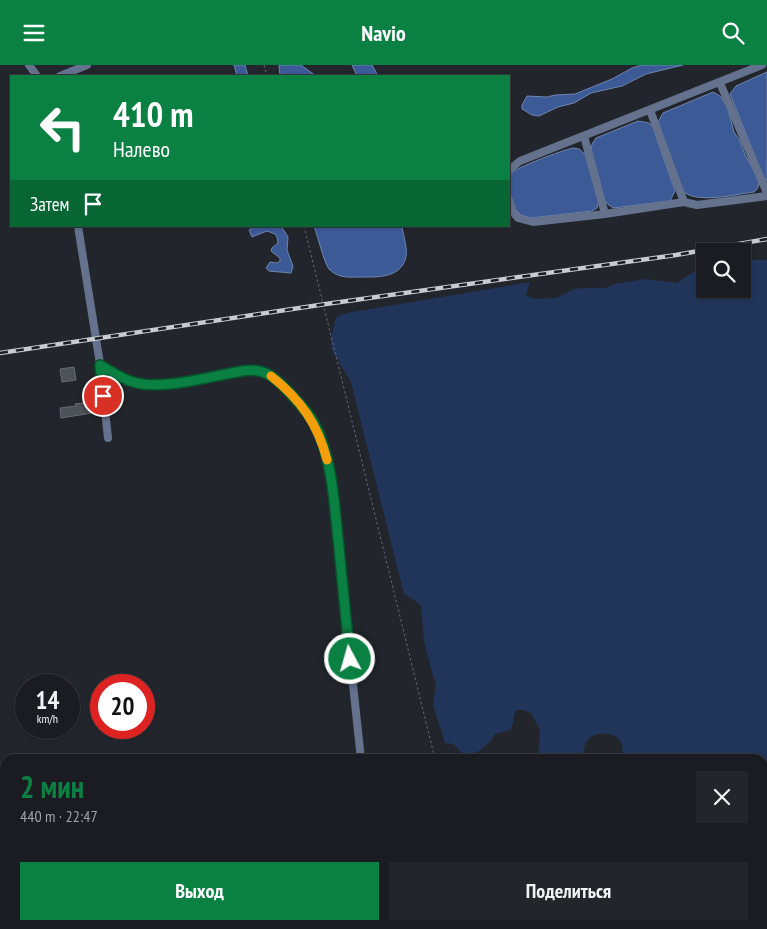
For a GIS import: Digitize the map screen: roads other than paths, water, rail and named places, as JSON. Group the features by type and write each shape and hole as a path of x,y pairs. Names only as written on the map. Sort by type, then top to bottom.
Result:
{"lane":[{"path":"62,75 87,65"},
{"path":"510,169 520,161 720,83 759,65"},
{"path":"510,204 513,213 518,218 533,222 605,214 684,202 697,205 767,194 720,83"},
{"path":"650,110 684,202"},
{"path":"584,136 605,214"},
{"path":"78,227 100,365 108,438"},
{"path":"100,365 130,381 149,384 171,383 258,370 268,373 279,382 308,413 315,425 325,453 332,489 360,754"}],"railway":[{"path":"0,353 326,304 676,255 767,239"}]}
